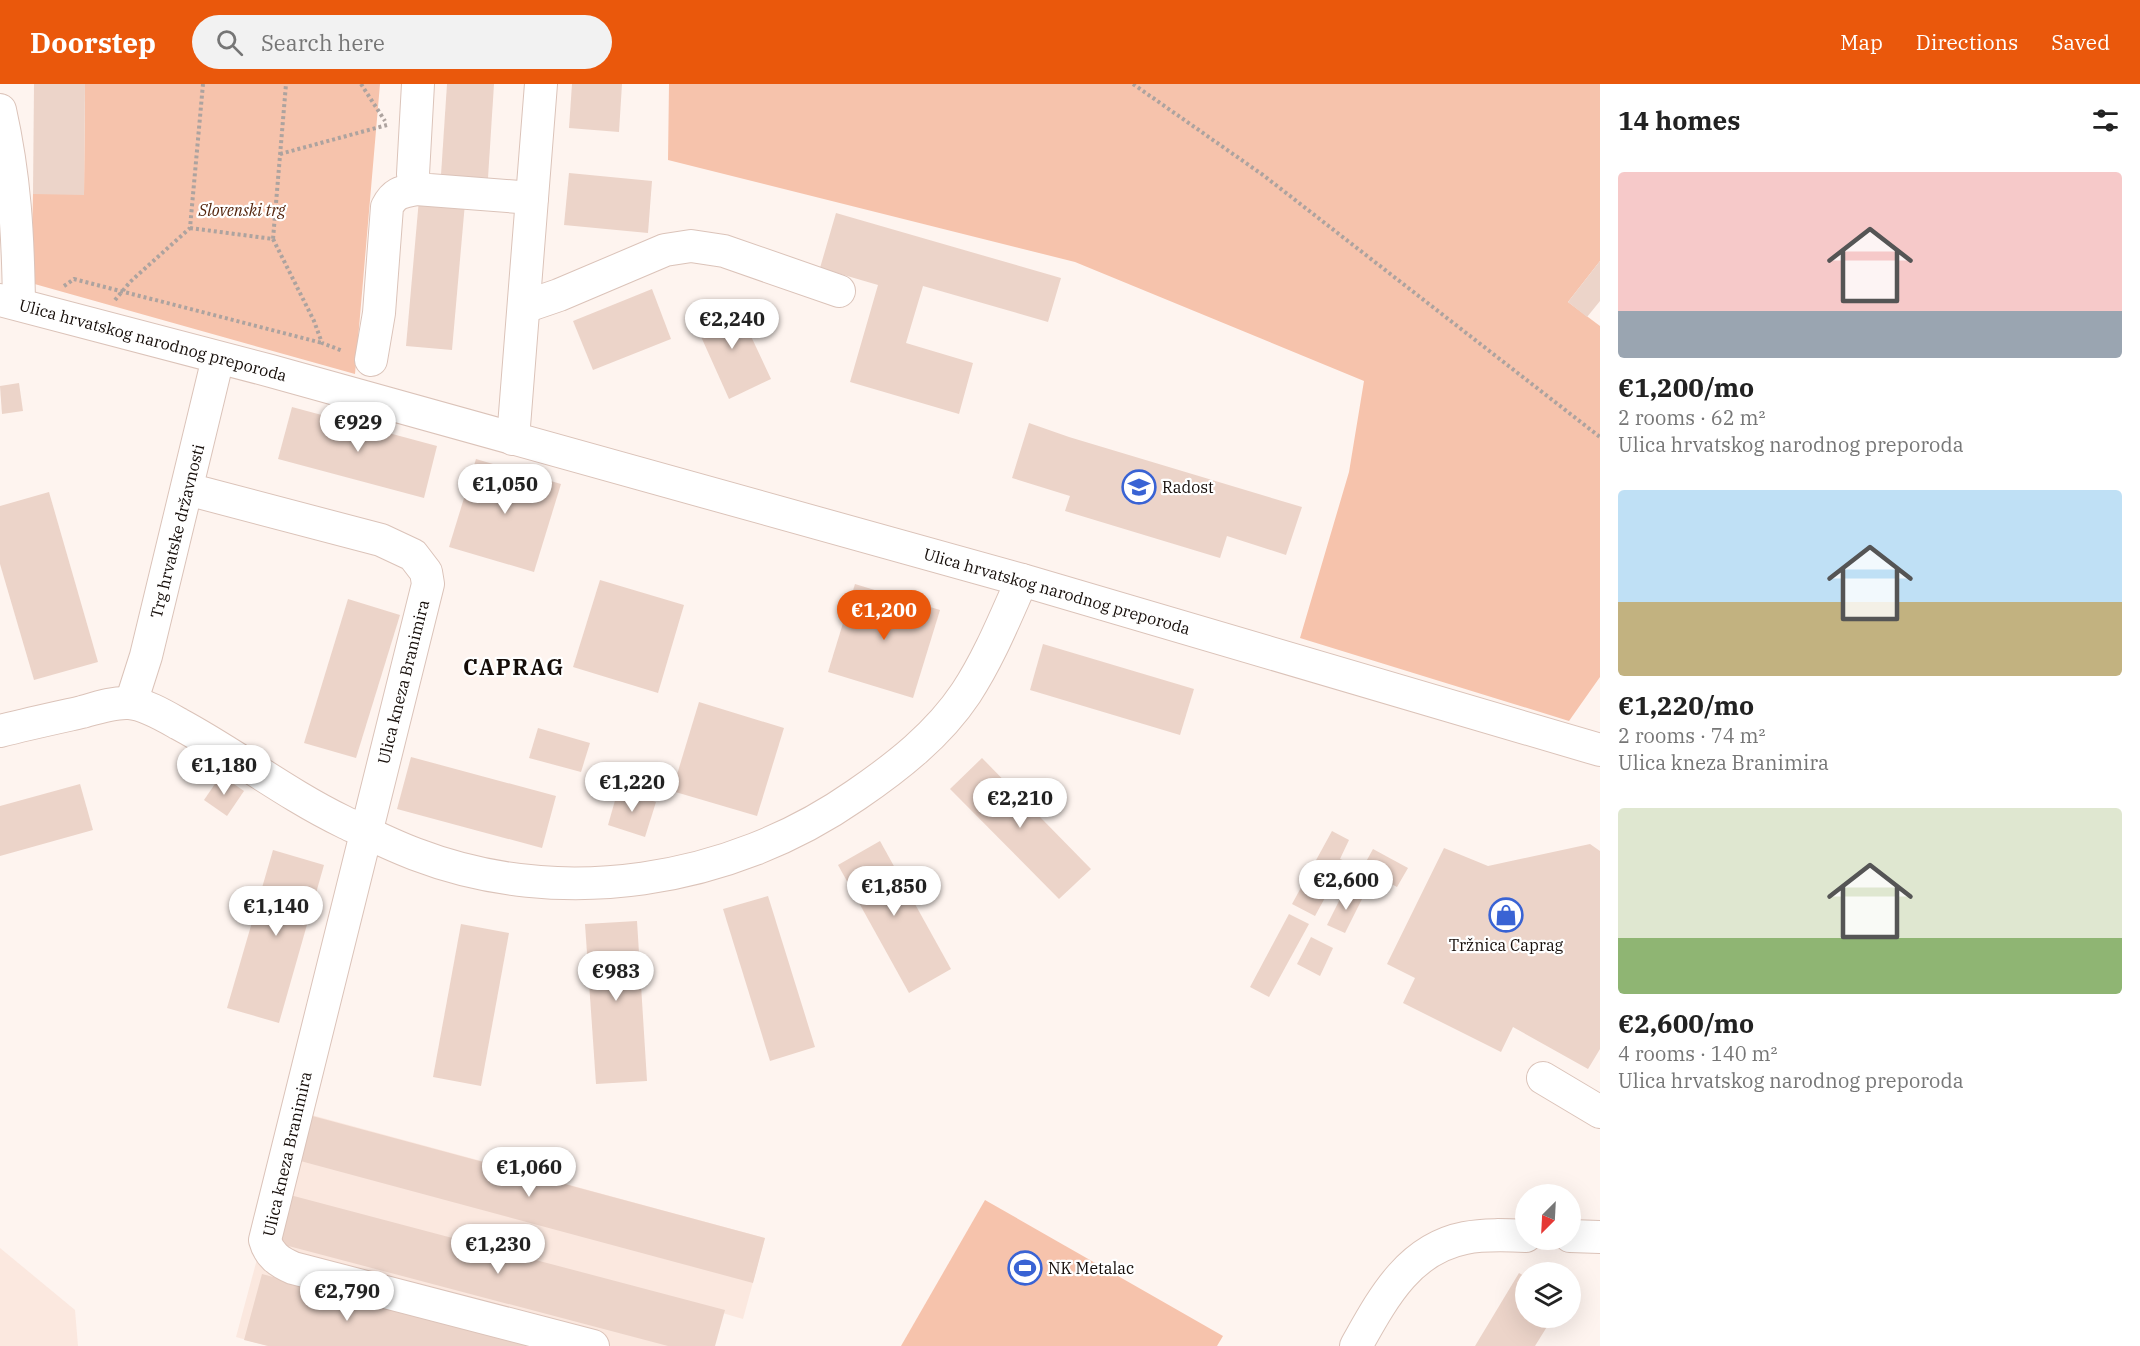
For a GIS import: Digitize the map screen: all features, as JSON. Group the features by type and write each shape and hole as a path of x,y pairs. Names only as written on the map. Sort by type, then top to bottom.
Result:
{"street":[{"path":"416,189 402,123 418,84"},
{"path":"513,439 541,84"},
{"path":"0,110 11,162 17,216 10,302"},
{"path":"357,356 379,313 387,207 392,197 399,192 416,189 532,198"},
{"path":"524,307 560,295 665,250 691,246 724,251 839,291"},
{"name":"Ulica hrvatskog narodnog preporoda","path":"10,302 1022,580 1600,750"},
{"name":"Trg hrvatske državnosti","path":"131,703 144,665 218,358"},
{"name":"Ulica kneza Branimira","path":"187,489 381,540 413,555 426,572 428,584 265,1239 267,1245 276,1258 293,1268 593,1346"},
{"path":"0,731 103,707 131,703 162,715 190,730 314,807 417,855 474,871 527,881 577,884 637,881 684,871 764,846 832,812 904,759 941,724 965,694 981,667 1022,580"},
{"path":"1543,1078 1600,1112"},
{"path":"1356,1346 1382,1302 1412,1263 1440,1246 1464,1238 1515,1236"},
{"path":"1581,1236 1600,1237"}],"path":[{"path":"109,307 190,228 203,84"},
{"path":"286,84 273,239 314,321 322,343"},
{"path":"361,84 402,123"},
{"path":"1133,84 1263,175 1600,437"},
{"path":"280,154 402,123"},
{"path":"190,228 273,239"},
{"path":"58,293 74,279 322,343 357,356"}],"shaded area":[{"path":"297,1111 765,1238 743,1319 719,1312 710,1346 268,1346 236,1337"},
{"path":"0,1248 75,1310 78,1346 0,1346"}],"green space":[{"name":"Slovenski trg","path":"85,84 380,84 355,374 31,283 33,194 84,194"},
{"path":"669,84 1600,84 1600,261 1568,302 1600,326 1600,677 1569,721 1300,638 1349,472 1364,381 1075,262 668,160"},
{"name":"NK Metalac","path":"985,1200 1223,1336 1217,1346 901,1346"}],"building":[{"path":"34,84 85,84 84,195 33,194"},
{"path":"447,84 494,84 488,178 441,175"},
{"path":"572,84 622,84 619,132 569,128"},
{"path":"569,173 652,181 648,233 564,225"},
{"path":"419,199 465,203 452,350 406,346"},
{"path":"836,213 1061,278 1048,322 923,286 906,343 973,363 959,414 850,382 878,285 820,268"},
{"path":"1600,261 1600,301 1587,317 1568,302"},
{"path":"652,289 671,339 593,370 573,321"},
{"path":"735,302 771,379 729,399 694,321"},
{"path":"19,383 23,411 2,414 0,386"},
{"path":"292,407 437,446 424,498 278,459"},
{"name":"Radost","path":"1029,423 1302,507 1286,555 1227,536 1220,558 1065,511 1070,496 1012,478"},
{"path":"476,459 561,484 534,572 449,547"},
{"path":"49,492 98,662 34,680 0,564 0,506"},
{"path":"600,580 684,605 658,693 573,667"},
{"path":"855,584 940,610 913,698 828,672"},
{"path":"348,599 400,615 356,758 304,743"},
{"path":"1043,644 1194,689 1180,735 1030,690"},
{"path":"699,702 784,728 757,816 672,791"},
{"path":"538,728 590,743 581,772 529,758"},
{"path":"411,757 556,796 542,848 397,809"},
{"path":"982,758 1091,869 1059,899 950,789"},
{"path":"221,775 244,791 227,816 204,800"},
{"path":"80,784 93,830 0,856 0,806"},
{"path":"618,790 656,802 645,837 608,825"},
{"path":"1332,831 1349,840 1340,859 1345,861 1315,916 1292,904"},
{"path":"880,841 951,969 909,993 838,865"},
{"name":"Tržnica Caprag","path":"1590,844 1600,851 1600,1049 1588,1069 1513,1027 1501,1052 1403,1003 1415,978 1387,964 1444,848 1488,866"},
{"path":"1373,849 1408,868 1397,887 1377,876 1371,888 1356,880"},
{"path":"273,850 324,865 279,1023 227,1008"},
{"path":"1353,887 1365,893 1345,933 1327,925 1341,897 1346,900"},
{"path":"768,896 815,1047 770,1061 723,909"},
{"path":"1289,914 1309,924 1269,997 1250,987"},
{"path":"637,921 647,1081 596,1084 585,924"},
{"path":"461,924 509,933 481,1086 433,1077"},
{"path":"1311,937 1333,948 1320,976 1297,964"},
{"path":"305,1114 765,1238 753,1283 293,1159"},
{"path":"290,1195 725,1310 715,1346 668,1346 277,1243"},
{"path":"262,1274 531,1346 268,1346 244,1340"},
{"path":"1515,1280 1515,1328 1546,1328 1535,1346 1475,1346"}],"place":[{"name":"Radost","path":"1139,487"},
{"name":"Tržnica Caprag","path":"1506,915"},
{"name":"NK Metalac","path":"1025,1268"}],"district":[{"name":"CAPRAG","path":"514,666"}]}
